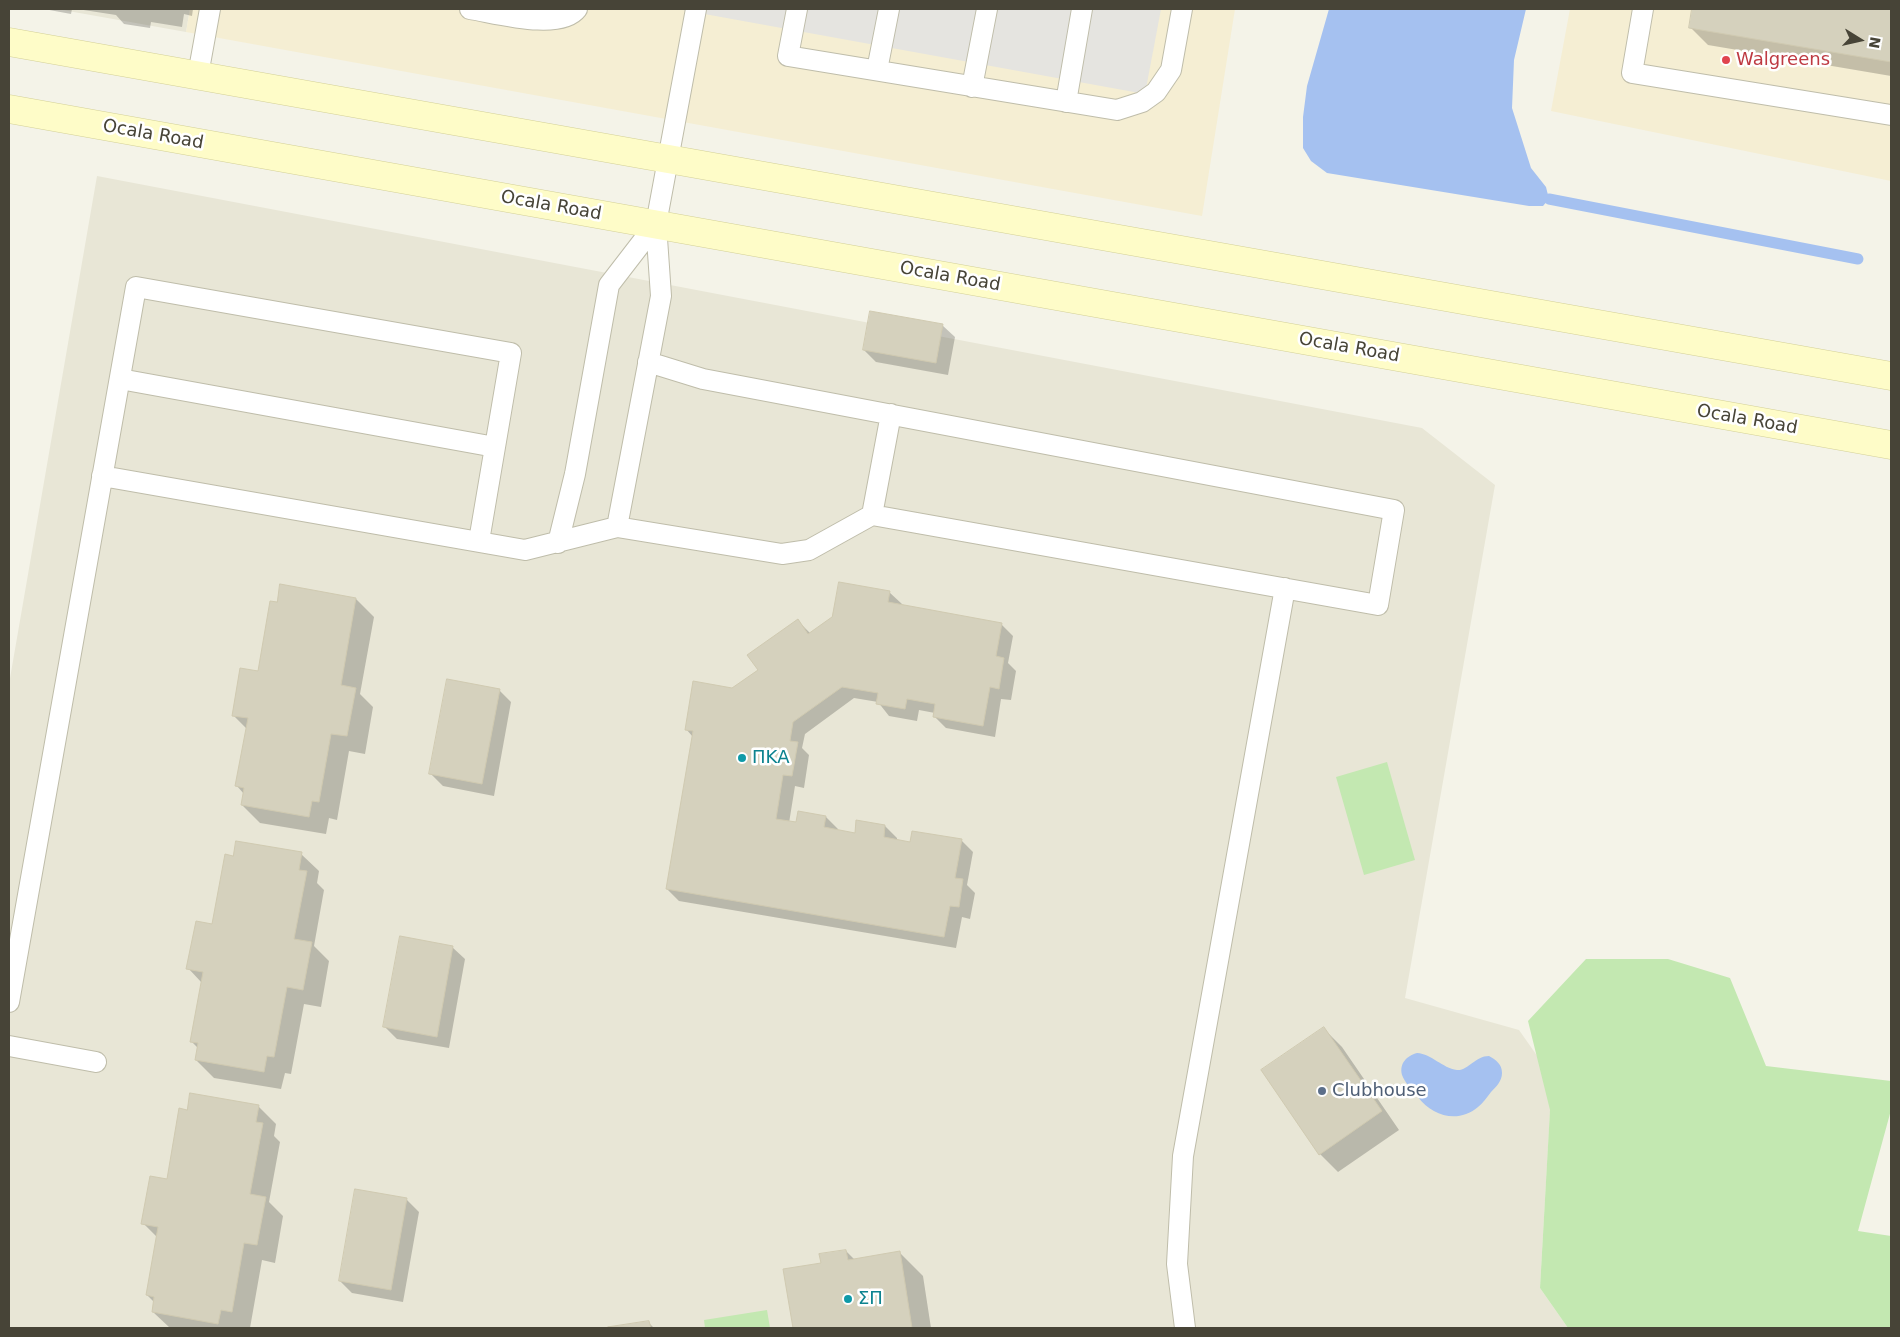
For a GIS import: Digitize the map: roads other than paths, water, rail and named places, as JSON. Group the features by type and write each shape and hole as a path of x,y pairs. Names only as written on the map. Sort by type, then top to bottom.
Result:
{"main road":[{"path":"9,42 1891,376"},
{"name":"Ocala Road","path":"9,109 1891,445"}],"lane":[{"path":"198,75 210,9"},
{"path":"470,9 494,11 538,20 564,19 577,9"},
{"path":"617,527 661,296 656,224 696,9"},
{"path":"797,9 788,56 1116,110 1142,102 1156,92 1171,70 1182,9"},
{"path":"877,70 889,9"},
{"path":"972,86 987,9"},
{"path":"1066,102 1082,9"},
{"path":"1643,9 1632,73 1891,115"},
{"path":"558,542 575,474 609,285 656,224"},
{"path":"9,1002 136,287 511,353 479,542"},
{"path":"102,476 525,550 617,527 782,554 809,550 872,515 1378,605 1394,510 703,378 648,362"},
{"path":"120,379 495,447"},
{"path":"872,515 891,414"},
{"path":"1186,1328 1177,1264 1183,1156 1285,588"},
{"path":"9,1046 96,1062"}],"water":[{"path":"1329,9 1526,9 1514,60 1512,108 1531,168 1546,187 1549,199 1543,206 1529,206 1327,173 1311,161 1303,148 1303,117 1307,86"},
{"path":"1417,1053 1457,1070 1465,1068 1480,1058 1489,1056 1500,1065 1502,1070 1501,1079 1478,1107 1462,1115 1446,1116 1430,1109 1424,1104 1403,1078 1401,1071 1403,1064 1407,1058"}],"waterway":[{"path":"1549,199 1858,259"}],"place":[{"name":"Walgreens","path":"1726,60"},
{"name":"ΠΚΑ","path":"742,758"},
{"name":"Clubhouse","path":"1322,1091"},
{"name":"ΣΠ","path":"848,1299"}]}
